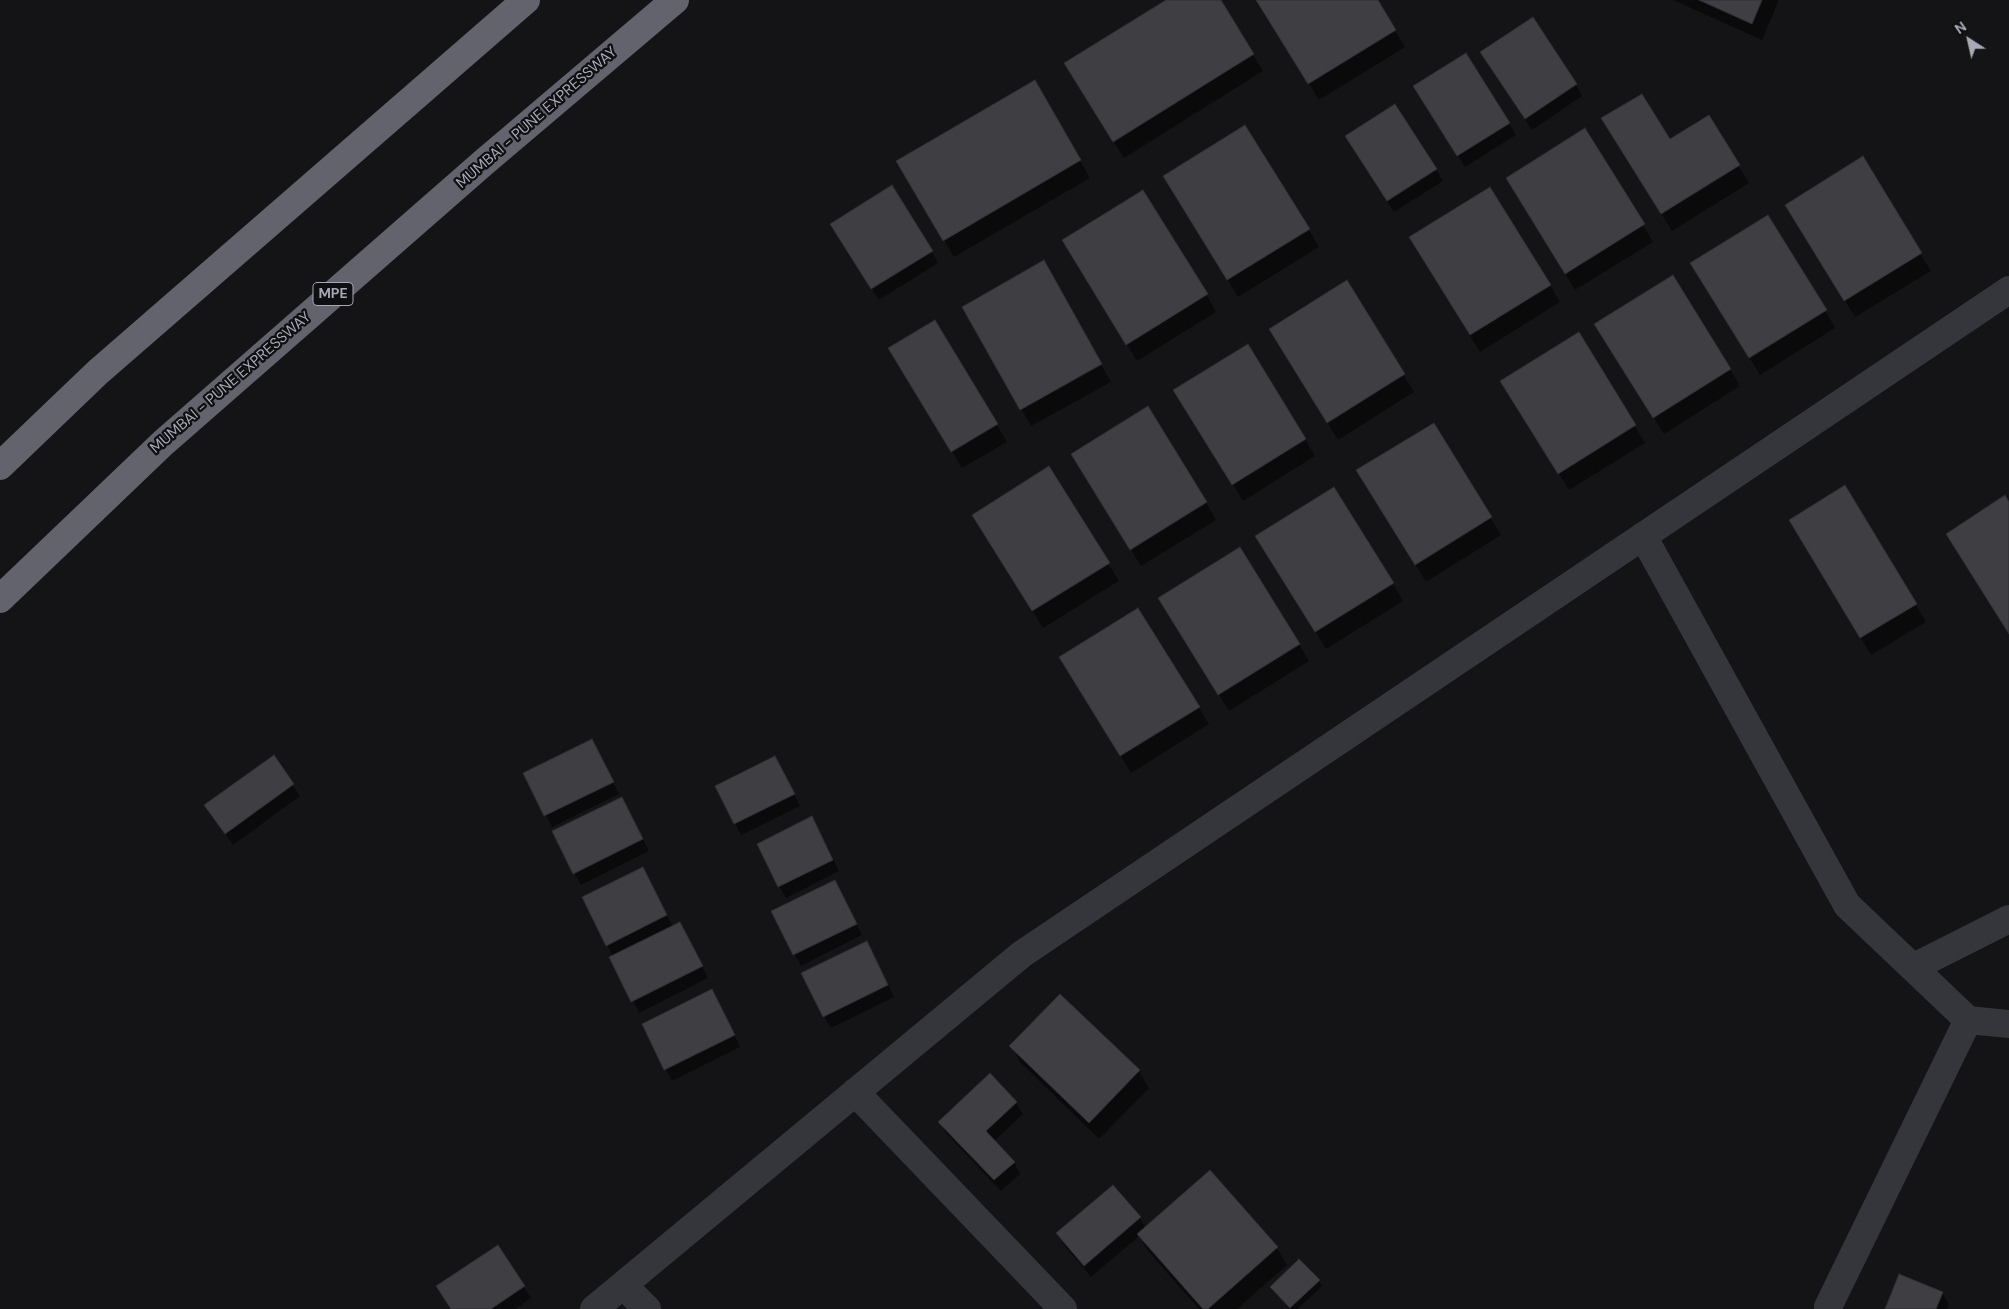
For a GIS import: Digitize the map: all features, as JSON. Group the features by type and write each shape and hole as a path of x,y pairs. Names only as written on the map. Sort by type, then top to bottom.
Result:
{"highway":[{"path":"0,466 98,372 526,0"},
{"name":"MUMBAI - PUNE EXPRESSWAY","path":"0,599 163,443 483,163 675,0"}],"street":[{"path":"594,1309 1022,954 2009,290"},
{"path":"1643,536 1847,905 1968,1020 2009,1024"},
{"path":"1914,967 2009,919"},
{"path":"1828,1307 1968,1020"},
{"path":"856,1092 1063,1309"},
{"path":"623,1285 647,1309"}],"building":[{"path":"1166,0 1221,0 1254,54 1113,142 1064,63"},
{"path":"1256,0 1378,0 1396,30 1308,84"},
{"path":"1699,0 1762,0 1752,24"},
{"path":"1533,17 1577,84 1525,119 1480,52"},
{"path":"1466,53 1510,123 1457,156 1413,86"},
{"path":"1035,80 1081,160 943,241 896,161"},
{"path":"1642,94 1670,139 1709,115 1740,165 1661,214 1601,118"},
{"path":"1395,104 1437,169 1387,201 1345,136"},
{"path":"1245,125 1310,229 1227,280 1163,176"},
{"path":"1585,128 1645,224 1565,274 1506,178"},
{"path":"1863,156 1922,253 1844,301 1785,205"},
{"path":"892,185 933,251 871,289 830,224"},
{"path":"1490,187 1551,285 1470,335 1409,237"},
{"path":"1143,190 1208,294 1126,345 1062,240"},
{"path":"1768,215 1827,310 1749,358 1690,263"},
{"path":"1044,260 1102,364 1020,410 962,307"},
{"path":"1673,275 1731,369 1653,418 1594,324"},
{"path":"1347,280 1405,374 1327,423 1269,329"},
{"path":"935,320 998,424 951,452 888,348"},
{"path":"1579,332 1636,425 1558,474 1500,381"},
{"path":"1248,344 1306,439 1232,485 1173,390"},
{"path":"1148,406 1207,502 1130,550 1071,454"},
{"path":"1434,423 1492,517 1415,565 1356,470"},
{"path":"1049,466 1110,563 1032,611 972,515"},
{"path":"1845,485 1917,604 1860,638 1789,520"},
{"path":"1334,487 1394,583 1315,632 1255,536"},
{"path":"2005,495 2009,502 2009,634 1946,534"},
{"path":"1240,547 1300,644 1218,695 1158,598"},
{"path":"1138,608 1200,707 1120,756 1059,657"},
{"path":"592,739 614,782 544,816 523,773"},
{"path":"274,755 294,784 225,834 204,805"},
{"path":"775,756 795,794 734,824 715,786"},
{"path":"622,797 643,839 573,874 552,831"},
{"path":"812,816 833,860 778,887 757,844"},
{"path":"643,867 667,915 606,946 582,897"},
{"path":"835,880 857,924 793,955 771,911"},
{"path":"680,922 703,966 631,1002 609,957"},
{"path":"867,941 888,985 823,1017 801,973"},
{"path":"712,989 735,1035 664,1070 642,1024"},
{"path":"1060,994 1140,1070 1089,1123 1009,1046"},
{"path":"990,1073 1017,1102 986,1131 1015,1162 994,1180 938,1122"},
{"path":"1210,1170 1278,1247 1208,1309 1203,1309 1137,1234"},
{"path":"1113,1185 1141,1217 1084,1266 1056,1233"},
{"path":"498,1245 525,1286 491,1309 451,1309 436,1286"},
{"path":"1299,1259 1320,1280 1290,1308 1270,1287"},
{"path":"1899,1274 1943,1292 1936,1309 1885,1309"}]}
